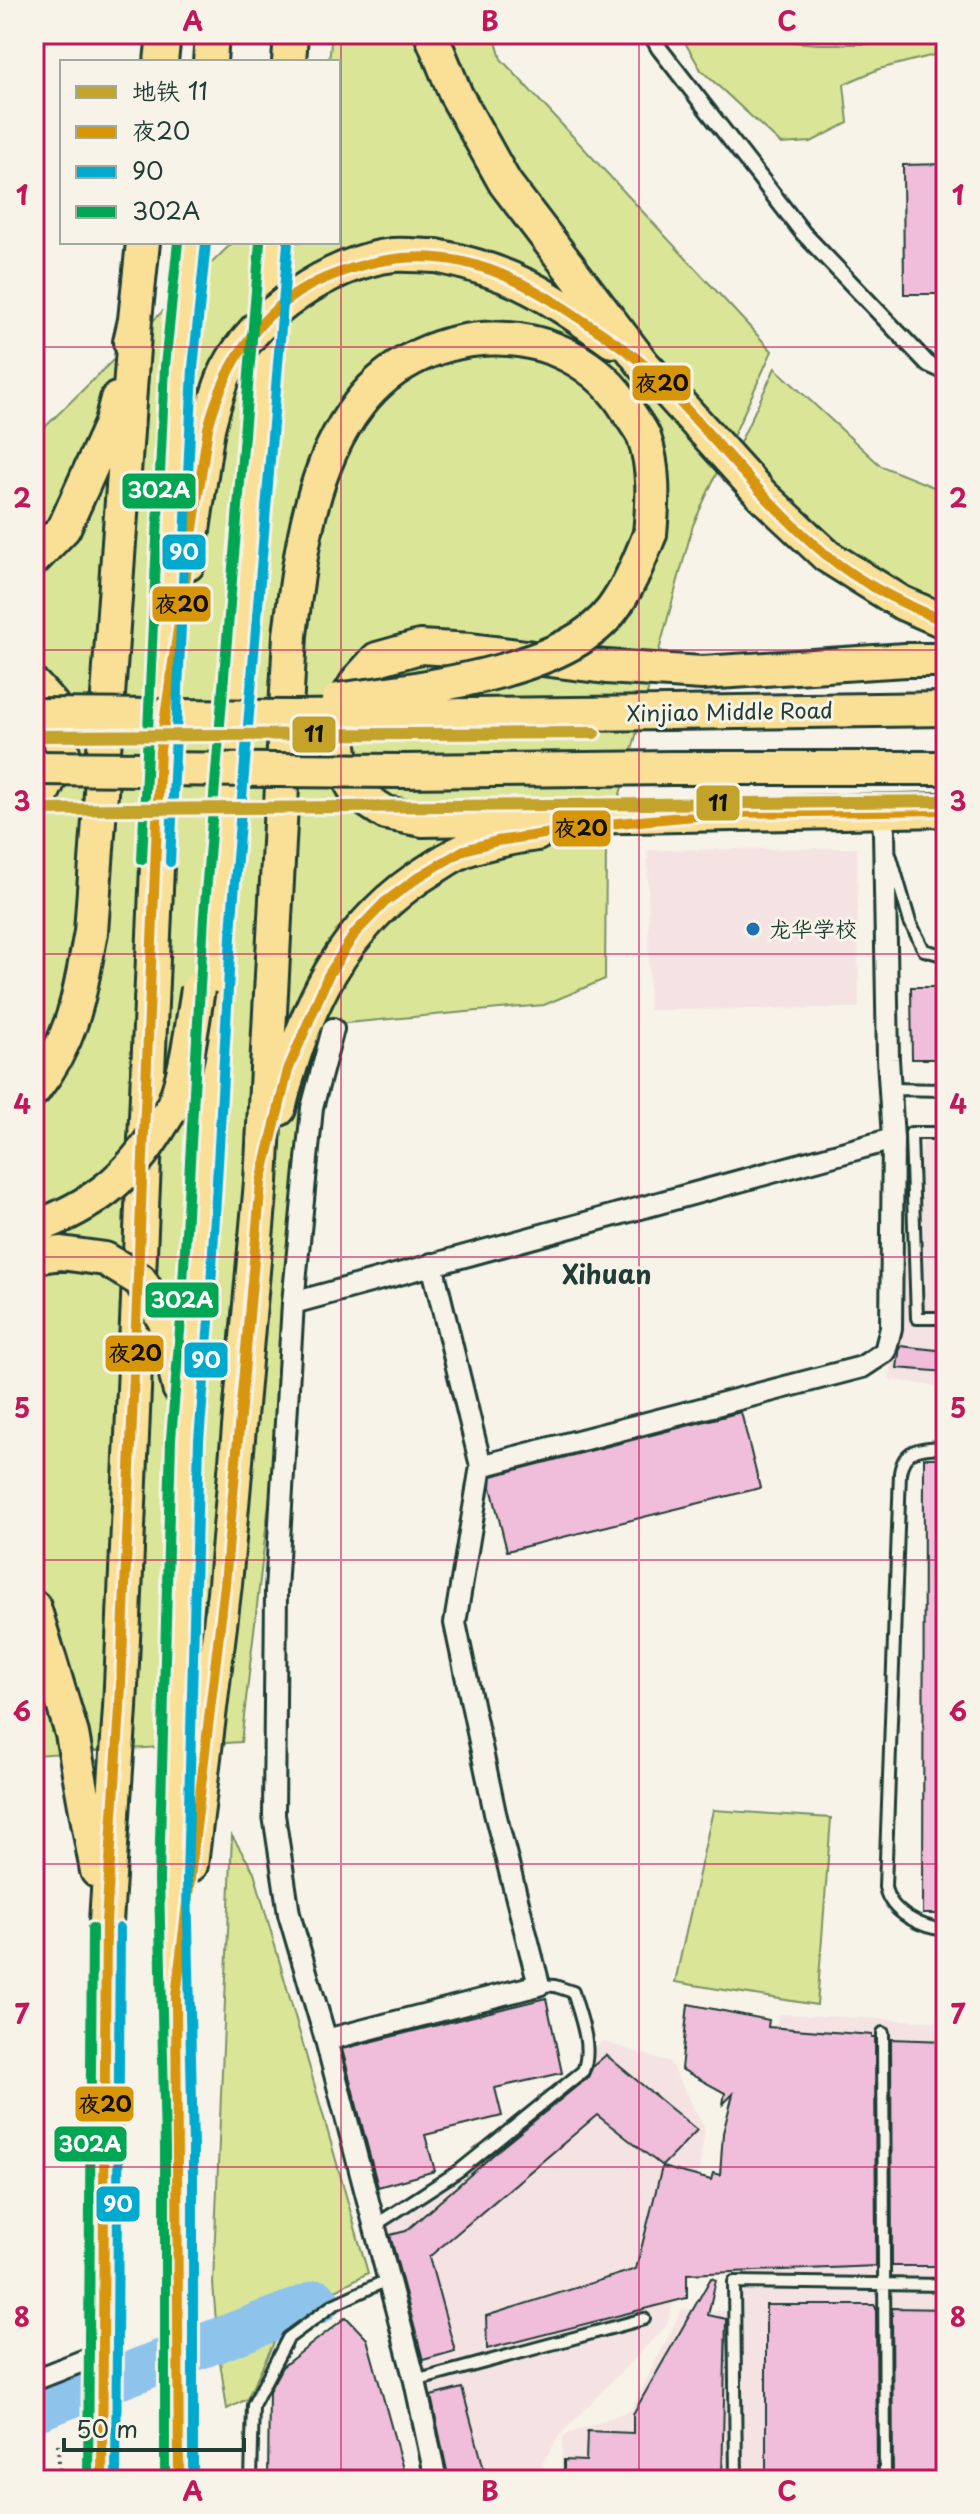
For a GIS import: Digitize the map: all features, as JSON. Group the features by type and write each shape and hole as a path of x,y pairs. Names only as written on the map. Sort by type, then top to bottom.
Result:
{"highway":[{"path":"161,60 164,34"},
{"path":"210,60 212,34"},
{"path":"289,60 291,34"},
{"path":"431,34 456,95 505,183 643,364 762,495 827,556 902,603 946,622"},
{"path":"34,1090 56,1062 77,1009 91,932 143,244"},
{"path":"102,2480 106,1922 120,1692 179,367 192,244"},
{"path":"179,2480 173,1864 185,1439 195,1320 218,918 274,244"},
{"path":"160,750 208,428 219,388 245,342 284,305 314,283 352,265 393,255 436,256 494,270 518,280 576,315 643,364"},
{"path":"34,559 64,528 110,426 135,320"},
{"path":"176,1996 225,1584 261,1182 290,635 300,558 316,491 339,434 359,403 391,371 430,350 478,338 523,340 560,350 594,369 620,397 644,437 654,485 650,534 634,576 610,612 580,639 482,677 417,689 216,717"},
{"path":"946,660 702,673 606,667 471,650 420,647 377,659 358,680 343,705 339,738 343,768 357,794 386,813 423,820 728,813 882,821 946,810"},
{"path":"34,685 52,705 63,752 42,794 34,799"},
{"name":"Xinjiao Middle Road","path":"34,715 216,717 946,709"},
{"path":"34,1228 67,1215 110,1188 148,1147 176,1102 198,989 231,749"},
{"path":"34,768 400,771 946,768"},
{"path":"34,790 192,770"},
{"path":"261,1182 288,1070 328,976 355,933 385,902 420,876 464,850 497,841 618,823 728,813"},
{"path":"34,1257 61,1253 105,1259 140,1280 164,1320 177,1370 185,1439"},
{"path":"34,1607 72,1734 106,1922"}],"street":[{"path":"651,34 803,233 928,364 946,372"},
{"path":"481,1466 862,1367 885,1352 891,1328 893,1139 882,821"},
{"path":"333,1029 312,1108 293,1303 276,1591 274,1815 289,1914 326,2040 415,2381 436,2480"},
{"path":"293,1303 893,1139"},
{"path":"326,2040 539,1985 495,1813 455,1623 481,1466 432,1264"},
{"path":"34,2380 103,2353"}],"lane":[{"path":"882,821 910,922 924,950 946,956"},
{"path":"890,1089 946,1090"},
{"path":"946,1133 911,1133 917,1318 946,1318"},
{"path":"946,1447 916,1448 904,1458 900,1473 885,1887 886,1895 897,1909 924,1925 946,1930"},
{"path":"374,2226 428,2193 483,2153 583,2071 588,2060 581,2017 573,1992 539,1985"},
{"path":"883,2033 885,2480"},
{"path":"251,2480 253,2405 288,2338 333,2305 387,2280"},
{"path":"736,2480 734,2282 946,2285"},
{"path":"415,2381 644,2319"}],"path":[{"path":"58,2444 60,2480"}],"shaded area":[{"name":"龙华学校","path":"857,848 859,1008 649,1010 648,850"},
{"path":"923,1141 946,1141 946,1388 889,1379"},
{"path":"778,2014 946,2022 946,2480 560,2480 563,2436 631,2410 682,2309 727,2311 727,2275 743,2274"},
{"path":"601,2041 670,2062 705,2130 686,2256 667,2325 560,2435 532,2480 440,2480 374,2221 487,2146 579,2071"}],"green space":[{"path":"332,34 494,34 501,59 772,351 693,525 606,846 605,979 544,1005 325,1025 241,1742 34,1755 34,458 43,429 231,244 340,244 340,60 329,60"},
{"path":"680,34 771,34 779,41 867,44 897,34 946,34 946,52 879,69 844,84 848,123 811,142 781,144 701,70"},
{"path":"775,368 881,466 946,492 946,603 892,589 736,451"},
{"path":"713,1810 831,1818 817,2005 675,1982"},
{"path":"232,1836 254,1872 368,2273 305,2306 276,2338 247,2399 227,2409 213,2283"}],"building":[{"path":"946,164 946,294 904,294 903,165"},
{"path":"911,987 946,987 946,1059 912,1059"},
{"path":"900,1346 946,1351 946,1372 897,1368"},
{"path":"741,1412 760,1488 507,1551 491,1487 492,1476"},
{"path":"924,1458 946,1458 946,1914 923,1914"},
{"path":"546,1998 562,2073 495,2088 502,2116 425,2135 435,2171 378,2187 342,2049"},
{"path":"688,2004 769,2020 768,2027 872,2035 875,2038 876,2266 687,2274 687,2298 487,2349 486,2316 636,2269 662,2167 711,2180 713,2173 720,2175 723,2133 733,2094 723,2104 725,2093 681,2069"},
{"path":"891,2039 946,2041 946,2266 892,2266"},
{"path":"606,2055 697,2130 662,2166 597,2115 429,2257 455,2351 423,2360 390,2235 406,2231 588,2077 593,2066"},
{"path":"711,2278 716,2280 708,2315 726,2319 722,2478 564,2480 564,2460 586,2461 587,2431 633,2433 633,2414"},
{"path":"766,2305 874,2305 876,2308 877,2480 766,2480"},
{"path":"892,2308 946,2309 946,2480 893,2480"},
{"path":"346,2317 367,2339 406,2480 268,2480 269,2391 282,2367"},
{"path":"462,2388 487,2480 449,2480 431,2396"}],"waterway":[{"path":"34,2410 318,2302"}],"metro line":[{"name":"11","path":"34,736 594,733"},
{"name":"11","path":"34,810 946,801"}],"transit line":[{"name":"302A","path":"142,860 165,366 178,244"},
{"name":"90","path":"170,862 193,368 206,244"},
{"name":"302A","path":"165,2480 165,2147 159,1879 171,1439 181,1319 204,917 260,244"},
{"name":"90","path":"193,2480 193,2147 187,1879 199,1440 209,1321 232,919 288,244"},
{"name":"夜20","path":"102,2480 106,1922 120,1708 160,750 208,428 225,379 251,336 268,317 287,300 333,275 401,258 463,262 492,271 551,300 638,359 778,510 839,565 883,592 946,622"},
{"name":"夜20","path":"179,2480 176,1996 225,1584 261,1182 288,1070 328,976 355,933 385,902 420,876 464,850 497,841 618,823 728,813 946,810"},
{"name":"302A","path":"88,2480 92,1928"},
{"name":"90","path":"116,2480 120,1928"}],"place":[{"name":"龙华学校","path":"753,929"}],"district":[{"name":"Xihuan","path":"607,1275"}]}
